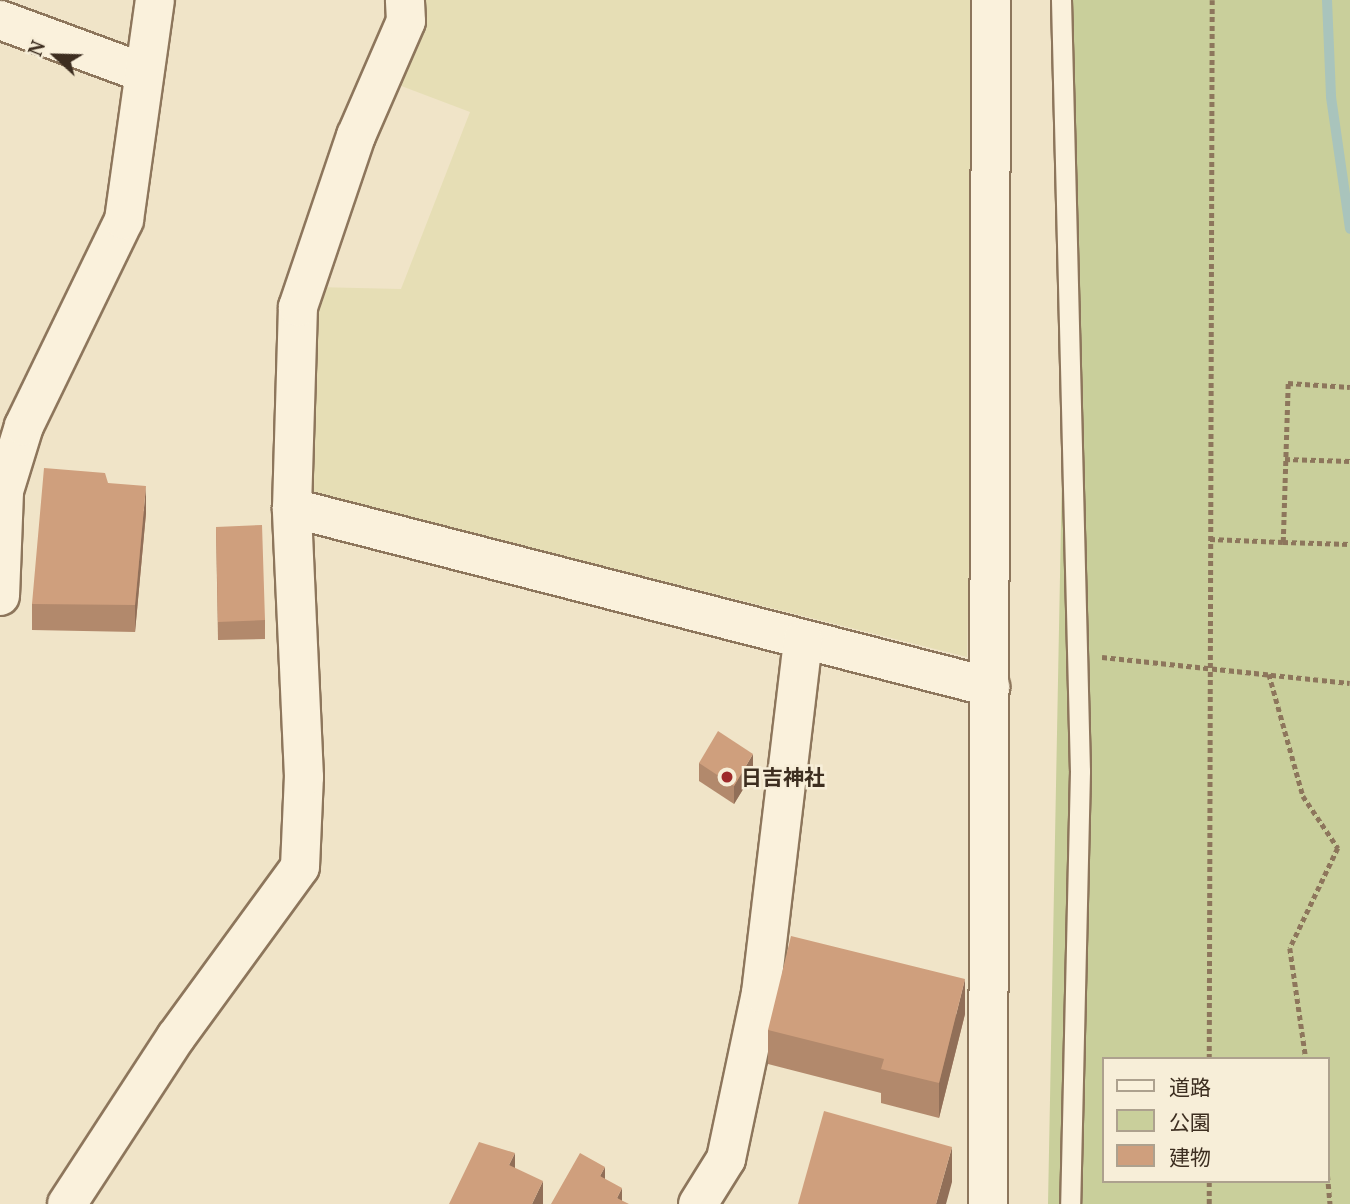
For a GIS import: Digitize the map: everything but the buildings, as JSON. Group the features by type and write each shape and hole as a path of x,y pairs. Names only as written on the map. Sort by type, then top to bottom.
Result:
{"street":[{"path":"0,596 4,491 24,426 124,220 155,0"},
{"path":"67,1204 176,1037 300,867 304,777 292,508 298,307 356,136 406,21 405,0"},
{"path":"988,1204 991,0"},
{"path":"0,20 144,73"},
{"path":"292,508 990,687"},
{"path":"698,1204 726,1159 761,993 803,639"}],"lane":[{"path":"1061,0 1077,654 1070,1204"}],"path":[{"path":"1209,1057 1212,0"},
{"path":"1283,542 1288,383 1350,387"},
{"path":"1286,459 1350,461"},
{"path":"1210,539 1350,544"},
{"path":"1077,654 1350,682"},
{"path":"1269,674 1303,796 1338,848 1290,948 1306,1057"},
{"path":"1209,1183 1209,1204"},
{"path":"1328,1183 1330,1204"}],"shaded area":[{"path":"421,0 981,0 967,657 299,490 314,287 401,289 470,112 396,84"}],"green space":[{"path":"1071,0 1350,0 1350,1204 1048,1204"}],"waterway":[{"path":"1327,0 1331,97 1350,229"}],"place":[{"name":"日吉神社","path":"727,777"}]}
